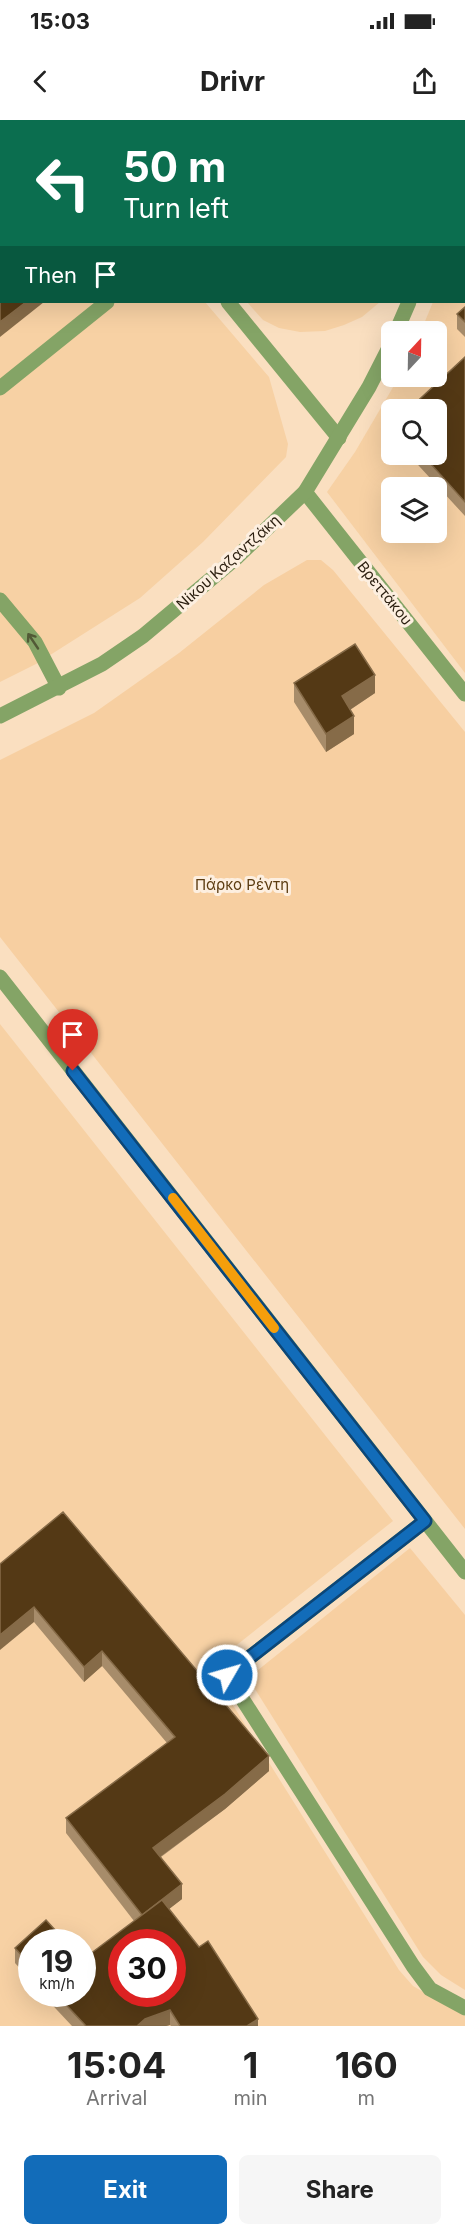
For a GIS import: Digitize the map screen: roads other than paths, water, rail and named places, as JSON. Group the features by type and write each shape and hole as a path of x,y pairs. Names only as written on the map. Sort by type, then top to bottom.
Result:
{"street":[{"path":"0,388 106,303"},
{"path":"229,303 339,438"},
{"path":"401,321 409,303"},
{"name":"Νίκου Καζαντζάκη","path":"0,716 59,688 102,664 143,636 236,558 304,492 339,438 381,362"},
{"name":"Βρεττάκου","path":"304,492 465,694"},
{"path":"0,600 35,642 59,688"},
{"path":"0,977 465,1572"},
{"path":"425,1521 227,1675 413,1966 430,1989 465,2008"}],"park label":[{"name":"Πάρκο Ρέντη","path":"242,884"}]}
